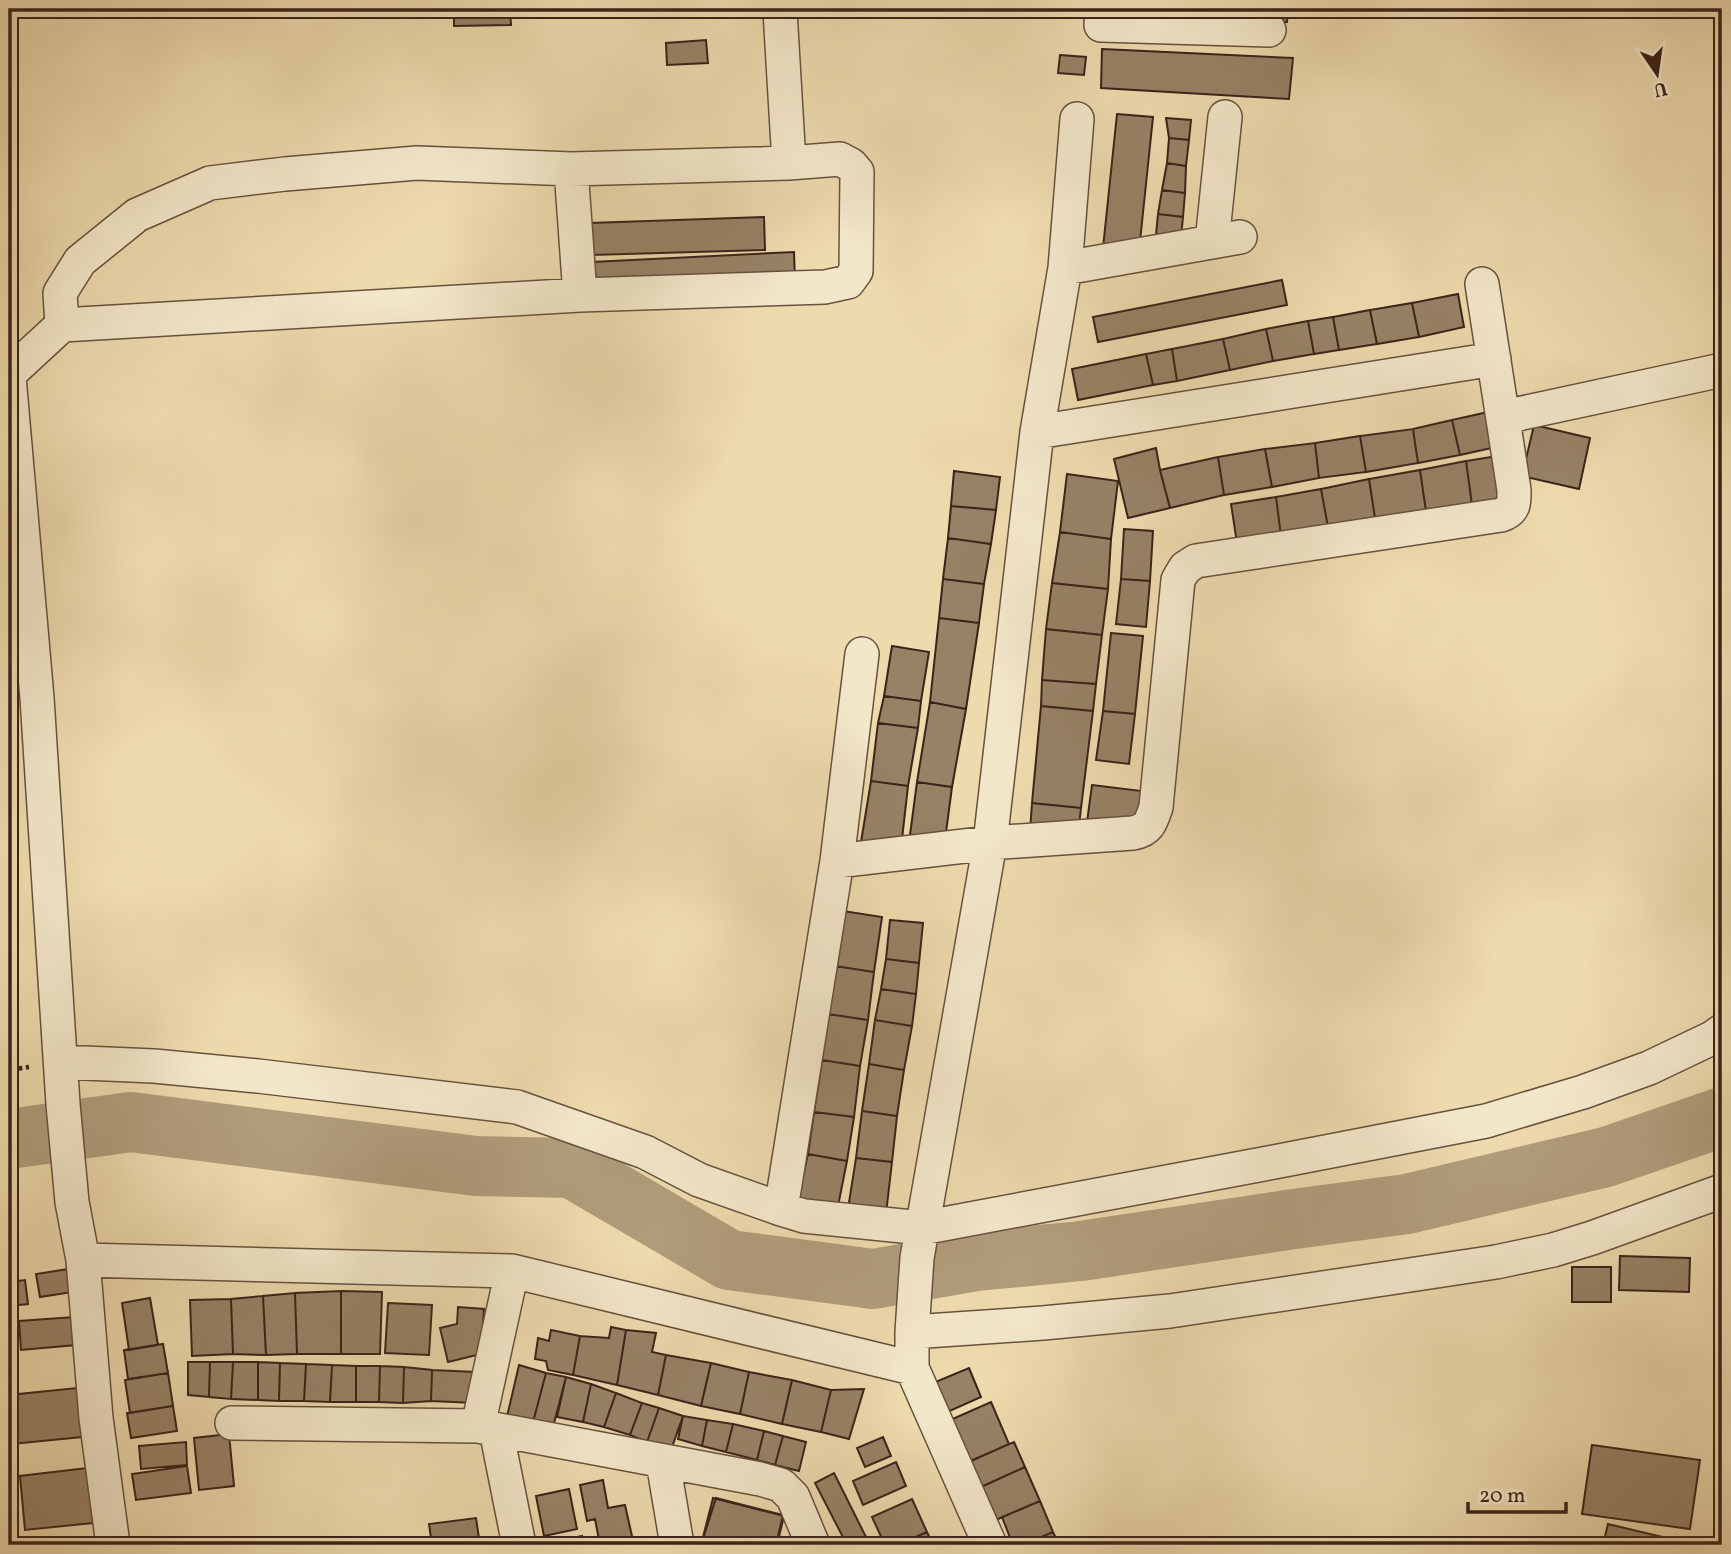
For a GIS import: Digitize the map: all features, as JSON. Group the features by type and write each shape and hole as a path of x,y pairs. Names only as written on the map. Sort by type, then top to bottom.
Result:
{"street":[{"path":"1102,9 1101,25 1231,19 1269,30"},
{"path":"780,11 789,163"},
{"path":"1065,268 1226,240 1225,117"},
{"path":"990,1545 912,1368 913,1319 919,1243 990,843 1037,432 1065,268 1077,119"},
{"path":"62,325 60,293 79,261 137,215 209,183 417,163 570,169 789,163 840,159 857,172 856,271 848,282 825,287 580,296 62,325 9,376 37,698 63,1104 96,1418 113,1545"},
{"path":"570,169 580,296"},
{"path":"837,861 990,843 1142,831 1151,823 1156,807 1178,580 1185,568 1196,561 1506,513 1514,504 1514,490 1482,284"},
{"path":"1037,432 1494,359"},
{"path":"1504,417 1722,370"},
{"path":"781,1209 837,861 862,654"},
{"path":"61,1062 154,1066 258,1076 517,1107 645,1152 699,1180 781,1209 919,1243 1486,1121 1583,1092 1649,1068 1722,1031"},
{"path":"913,1319 1043,1323 1170,1311 1496,1262 1553,1250 1592,1238 1722,1191"},
{"path":"76,1219 512,1271 912,1368"},
{"path":"512,1271 487,1428 519,1545"},
{"path":"232,1423 487,1428 760,1479 781,1485 793,1497 813,1545"},
{"path":"663,1462 677,1545"}],"building":[{"path":"454,9 510,9 511,25 454,26"},
{"path":"1171,9 1204,9 1203,17 1171,14"},
{"path":"1258,9 1288,9 1287,22 1258,21"},
{"path":"706,40 708,63 667,65 666,43"},
{"path":"1102,49 1293,58 1289,99 1101,88"},
{"path":"1060,55 1086,57 1084,75 1058,73"},
{"path":"1117,114 1153,117 1139,251 1103,248"},
{"path":"1166,118 1191,120 1189,140 1169,138"},
{"path":"1169,138 1189,140 1186,166 1167,163"},
{"path":"1167,163 1186,166 1185,193 1162,190"},
{"path":"1162,190 1185,193 1183,217 1158,214"},
{"path":"1158,214 1183,217 1181,237 1156,235"},
{"path":"764,217 765,250 591,255 590,223"},
{"path":"794,252 795,281 593,291 592,262"},
{"path":"1282,280 1287,305 1098,342 1093,317"},
{"path":"1458,294 1464,327 1419,337 1412,303"},
{"path":"1412,303 1419,337 1377,344 1370,310"},
{"path":"1370,310 1377,344 1339,350 1333,317"},
{"path":"1333,317 1339,350 1314,354 1308,321"},
{"path":"1308,321 1314,354 1273,361 1266,329"},
{"path":"1266,329 1273,361 1230,370 1223,339"},
{"path":"1223,339 1230,370 1177,381 1172,349"},
{"path":"1172,349 1177,381 1153,385 1146,354"},
{"path":"1146,354 1153,385 1078,400 1072,369"},
{"path":"1488,412 1496,447 1460,455 1452,420"},
{"path":"1452,420 1460,455 1418,463 1413,429"},
{"path":"1534,425 1590,438 1579,489 1522,476"},
{"path":"1413,429 1418,463 1366,472 1360,436"},
{"path":"1360,436 1366,472 1319,478 1315,443"},
{"path":"1315,443 1319,478 1272,487 1265,449"},
{"path":"1156,448 1170,508 1128,518 1114,459"},
{"path":"1265,449 1272,487 1224,495 1218,457"},
{"path":"1498,456 1506,500 1472,505 1466,461"},
{"path":"1218,457 1224,495 1170,508 1160,470"},
{"path":"1466,461 1472,505 1426,511 1420,470"},
{"path":"1420,470 1426,511 1375,518 1369,479"},
{"path":"954,471 1000,477 996,510 951,506"},
{"path":"1067,474 1118,481 1111,539 1060,532"},
{"path":"1369,479 1375,518 1328,527 1321,489"},
{"path":"1321,489 1328,527 1281,536 1276,497"},
{"path":"1276,497 1281,536 1237,543 1231,504"},
{"path":"951,506 996,510 991,544 948,538"},
{"path":"1124,529 1153,531 1150,581 1121,579"},
{"path":"1060,532 1111,539 1108,589 1052,583"},
{"path":"948,538 991,544 984,584 943,579"},
{"path":"943,579 984,584 979,623 939,618"},
{"path":"1121,579 1150,581 1146,627 1116,624"},
{"path":"1052,583 1108,589 1102,635 1046,629"},
{"path":"939,618 979,623 966,709 930,702"},
{"path":"1046,629 1102,635 1096,684 1042,680"},
{"path":"1111,633 1143,636 1135,714 1103,711"},
{"path":"892,646 929,652 921,701 884,696"},
{"path":"1042,680 1096,684 1093,711 1041,706"},
{"path":"884,696 921,701 918,728 878,723"},
{"path":"930,702 966,709 952,787 917,782"},
{"path":"1041,706 1093,711 1081,808 1032,803"},
{"path":"1103,711 1135,714 1129,764 1096,760"},
{"path":"878,723 918,728 908,786 871,781"},
{"path":"871,781 908,786 901,848 861,842"},
{"path":"917,782 952,787 945,840 910,835"},
{"path":"1092,785 1142,791 1138,827 1087,822"},
{"path":"1032,803 1081,808 1078,835 1030,831"},
{"path":"843,911 882,917 874,972 835,966"},
{"path":"890,920 923,923 919,963 886,959"},
{"path":"886,959 919,963 916,994 881,989"},
{"path":"835,966 874,972 868,1020 828,1014"},
{"path":"881,989 916,994 912,1026 875,1020"},
{"path":"828,1014 868,1020 860,1066 822,1060"},
{"path":"875,1020 912,1026 904,1070 869,1064"},
{"path":"822,1060 860,1066 854,1117 814,1112"},
{"path":"869,1064 904,1070 897,1116 862,1111"},
{"path":"862,1111 897,1116 892,1162 856,1158"},
{"path":"814,1112 854,1117 847,1161 808,1154"},
{"path":"808,1154 847,1161 838,1206 798,1198"},
{"path":"856,1158 892,1162 886,1214 848,1209"},
{"path":"1620,1256 1690,1258 1689,1292 1619,1290"},
{"path":"1572,1267 1611,1267 1611,1302 1572,1302"},
{"path":"75,1268 79,1291 40,1297 36,1274"},
{"path":"25,1280 28,1304 9,1306 9,1282"},
{"path":"341,1291 382,1292 380,1354 341,1354"},
{"path":"341,1291 341,1354 297,1354 295,1293"},
{"path":"295,1293 297,1354 266,1355 263,1296"},
{"path":"263,1296 266,1355 233,1354 231,1299"},
{"path":"150,1298 158,1345 129,1350 122,1303"},
{"path":"231,1299 233,1354 192,1356 190,1300"},
{"path":"388,1303 432,1305 429,1355 385,1353"},
{"path":"458,1307 484,1309 481,1354 448,1362 440,1328 457,1324"},
{"path":"74,1317 76,1345 21,1350 19,1321"},
{"path":"611,1327 626,1330 617,1385 573,1375 580,1336 609,1338"},
{"path":"551,1330 580,1336 573,1375 548,1370 546,1361 535,1359 538,1338 549,1341"},
{"path":"626,1330 656,1333 652,1352 666,1355 658,1395 617,1385"},
{"path":"163,1344 168,1373 128,1379 124,1350"},
{"path":"666,1355 711,1363 701,1406 658,1395"},
{"path":"188,1362 210,1362 209,1397 188,1395"},
{"path":"210,1362 233,1362 231,1399 209,1397"},
{"path":"233,1362 258,1362 258,1400 231,1399"},
{"path":"258,1362 280,1363 279,1401 258,1400"},
{"path":"280,1363 306,1364 304,1401 279,1401"},
{"path":"711,1363 749,1372 740,1414 701,1406"},
{"path":"306,1364 332,1365 330,1402 304,1401"},
{"path":"332,1365 356,1366 356,1402 330,1402"},
{"path":"519,1365 546,1373 532,1426 506,1421"},
{"path":"356,1366 380,1366 379,1402 356,1402"},
{"path":"380,1366 404,1367 403,1403 379,1402"},
{"path":"404,1367 432,1370 431,1401 403,1403"},
{"path":"969,1368 981,1397 934,1418 921,1388"},
{"path":"432,1370 476,1372 475,1403 431,1401"},
{"path":"749,1372 792,1380 782,1424 740,1414"},
{"path":"168,1373 173,1406 130,1413 125,1380"},
{"path":"546,1373 566,1377 552,1431 532,1426"},
{"path":"566,1377 591,1384 583,1422 557,1417"},
{"path":"792,1380 831,1390 821,1432 782,1424"},
{"path":"591,1384 616,1393 604,1427 583,1422"},
{"path":"77,1388 82,1437 12,1444 9,1395"},
{"path":"864,1389 849,1439 821,1432 831,1390"},
{"path":"616,1393 642,1403 630,1435 604,1427"},
{"path":"991,1402 1009,1444 967,1463 948,1421"},
{"path":"642,1403 659,1408 647,1442 630,1435"},
{"path":"173,1406 177,1431 131,1438 127,1413"},
{"path":"659,1408 683,1416 671,1450 647,1442"},
{"path":"683,1416 707,1420 702,1446 678,1439"},
{"path":"707,1420 733,1424 726,1452 702,1446"},
{"path":"733,1424 764,1431 757,1460 726,1452"},
{"path":"764,1431 783,1436 775,1465 757,1460"},
{"path":"229,1434 234,1486 199,1490 194,1438"},
{"path":"783,1436 806,1442 799,1471 775,1465"},
{"path":"883,1437 891,1456 865,1467 857,1448"},
{"path":"186,1442 187,1465 141,1469 139,1446"},
{"path":"1014,1442 1025,1467 981,1487 970,1461"},
{"path":"1592,1445 1700,1460 1690,1529 1582,1514"},
{"path":"896,1462 906,1486 863,1505 853,1481"},
{"path":"187,1466 191,1493 136,1500 132,1474"},
{"path":"1025,1467 1040,1501 996,1520 981,1487"},
{"path":"87,1468 93,1523 25,1530 20,1476"},
{"path":"834,1473 866,1537 849,1545 815,1483"},
{"path":"603,1480 608,1508 625,1505 634,1545 600,1545 595,1519 587,1521 580,1485"},
{"path":"569,1489 577,1529 544,1536 536,1496"},
{"path":"713,1498 784,1516 777,1545 701,1545"},
{"path":"716,1498 783,1515 776,1545 701,1545"},
{"path":"912,1499 927,1532 897,1545 885,1545 872,1517"},
{"path":"1040,1501 1053,1532 1023,1545 1013,1545 1002,1517"},
{"path":"476,1518 480,1545 432,1545 429,1524"},
{"path":"1608,1524 1671,1539 1670,1545 1603,1545"},
{"path":"927,1532 933,1545 897,1545"},
{"path":"1053,1532 1059,1545 1023,1545"},
{"path":"582,1536 584,1545 540,1545"},
{"path":"84,1541 84,1545 50,1545"}],"waterway":[{"path":"9,1139 131,1122 476,1166 572,1168 729,1260 873,1279 977,1261 1081,1251 1407,1204 1606,1157 1722,1117"}]}
